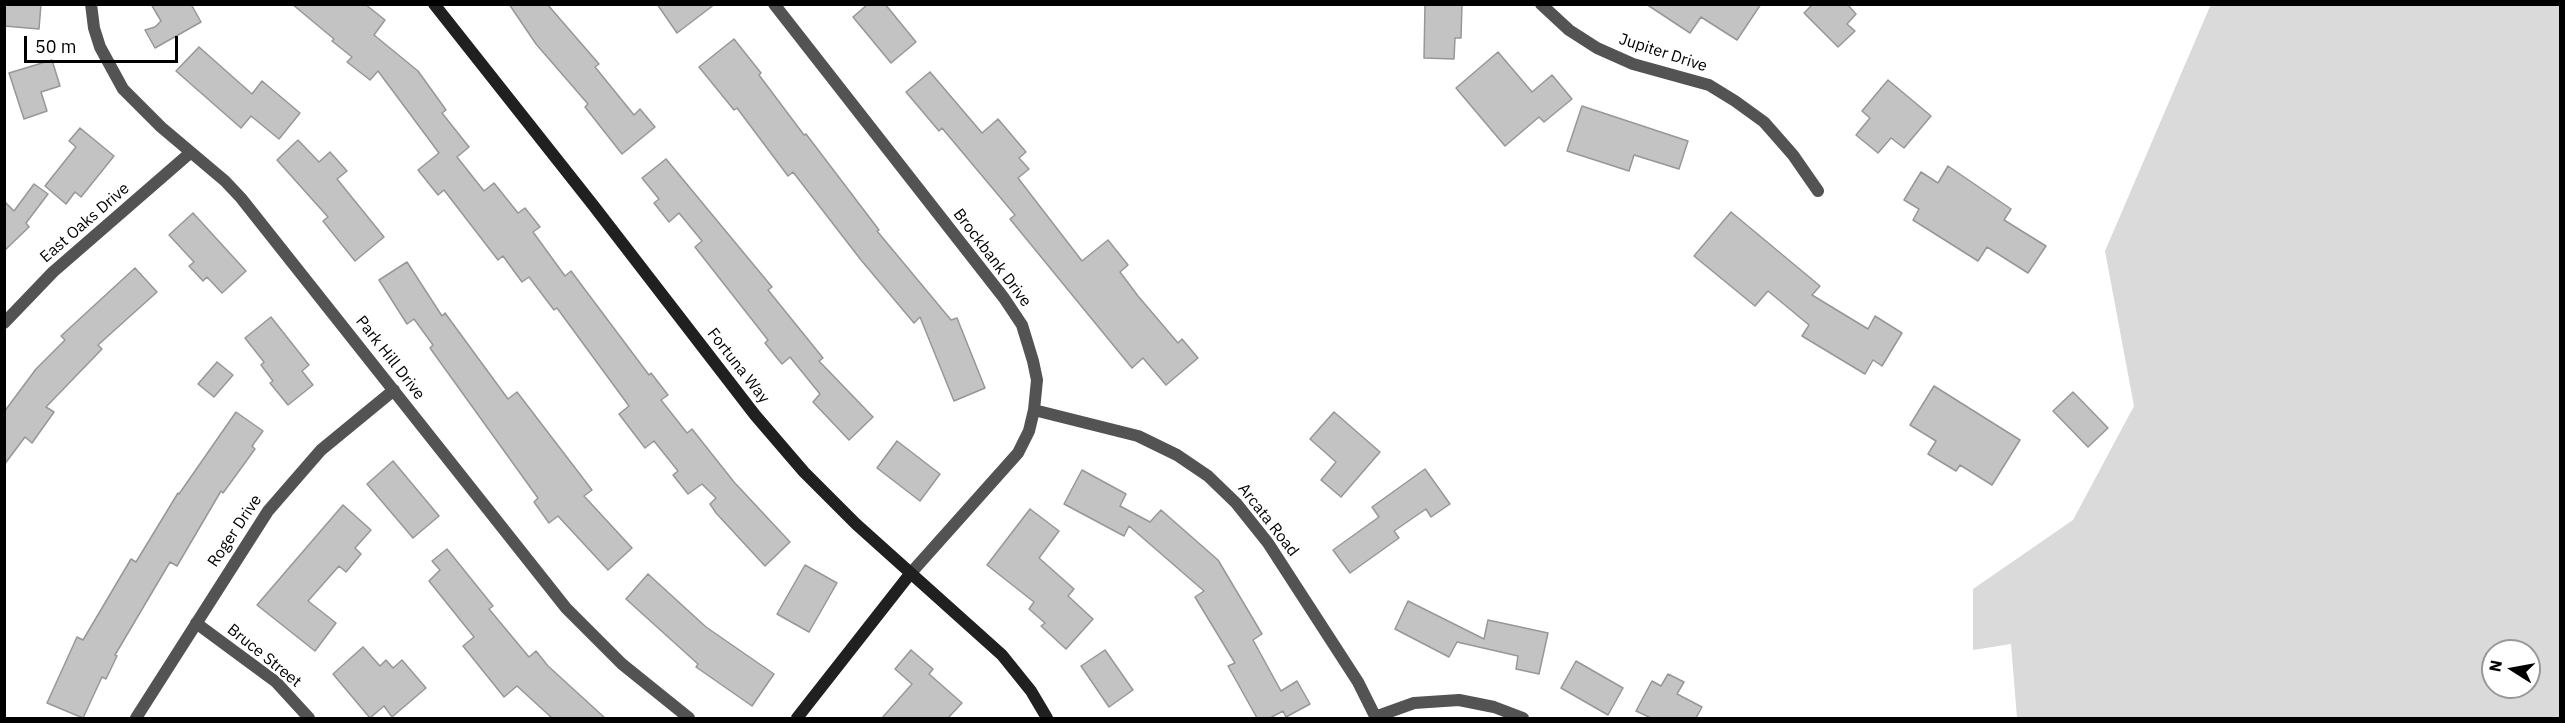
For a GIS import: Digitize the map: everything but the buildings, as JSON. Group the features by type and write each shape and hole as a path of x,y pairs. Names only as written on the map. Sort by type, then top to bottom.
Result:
{"street":[{"name":"Park Hill Drive","path":"91,4 94,28 100,47 115,76 134,101 241,198 566,608 622,664 689,718"},
{"name":"Fortuna Way","path":"434,4 755,415 830,499 910,574 1002,655 1031,691 1047,718"},
{"name":"Brockbank Drive","path":"774,4 1014,311 1022,325 1036,380 1034,410 1029,431 1018,453 910,574 797,718"},
{"name":"Jupiter Drive","path":"1541,4 1569,30 1597,48 1632,64 1709,85 1735,101 1764,123 1793,155 1818,191"},
{"name":"East Oaks Drive","path":"4,323 53,272 190,153"},
{"name":"Roger Drive","path":"136,718 253,532 296,476 338,435 394,390"},
{"name":"Arcata Road","path":"1034,410 1138,436 1177,454 1208,476 1236,502 1268,543 1359,682 1376,718"},
{"name":"Bruce Street","path":"196,623 276,682 309,718"},
{"path":"1376,718 1414,703 1459,700 1494,707 1523,718"}],"shaded area":[{"path":"2211,4 2560,5 2560,718 2017,718 2011,644 1973,650 1973,589 2073,520 2134,406 2105,251"}]}
